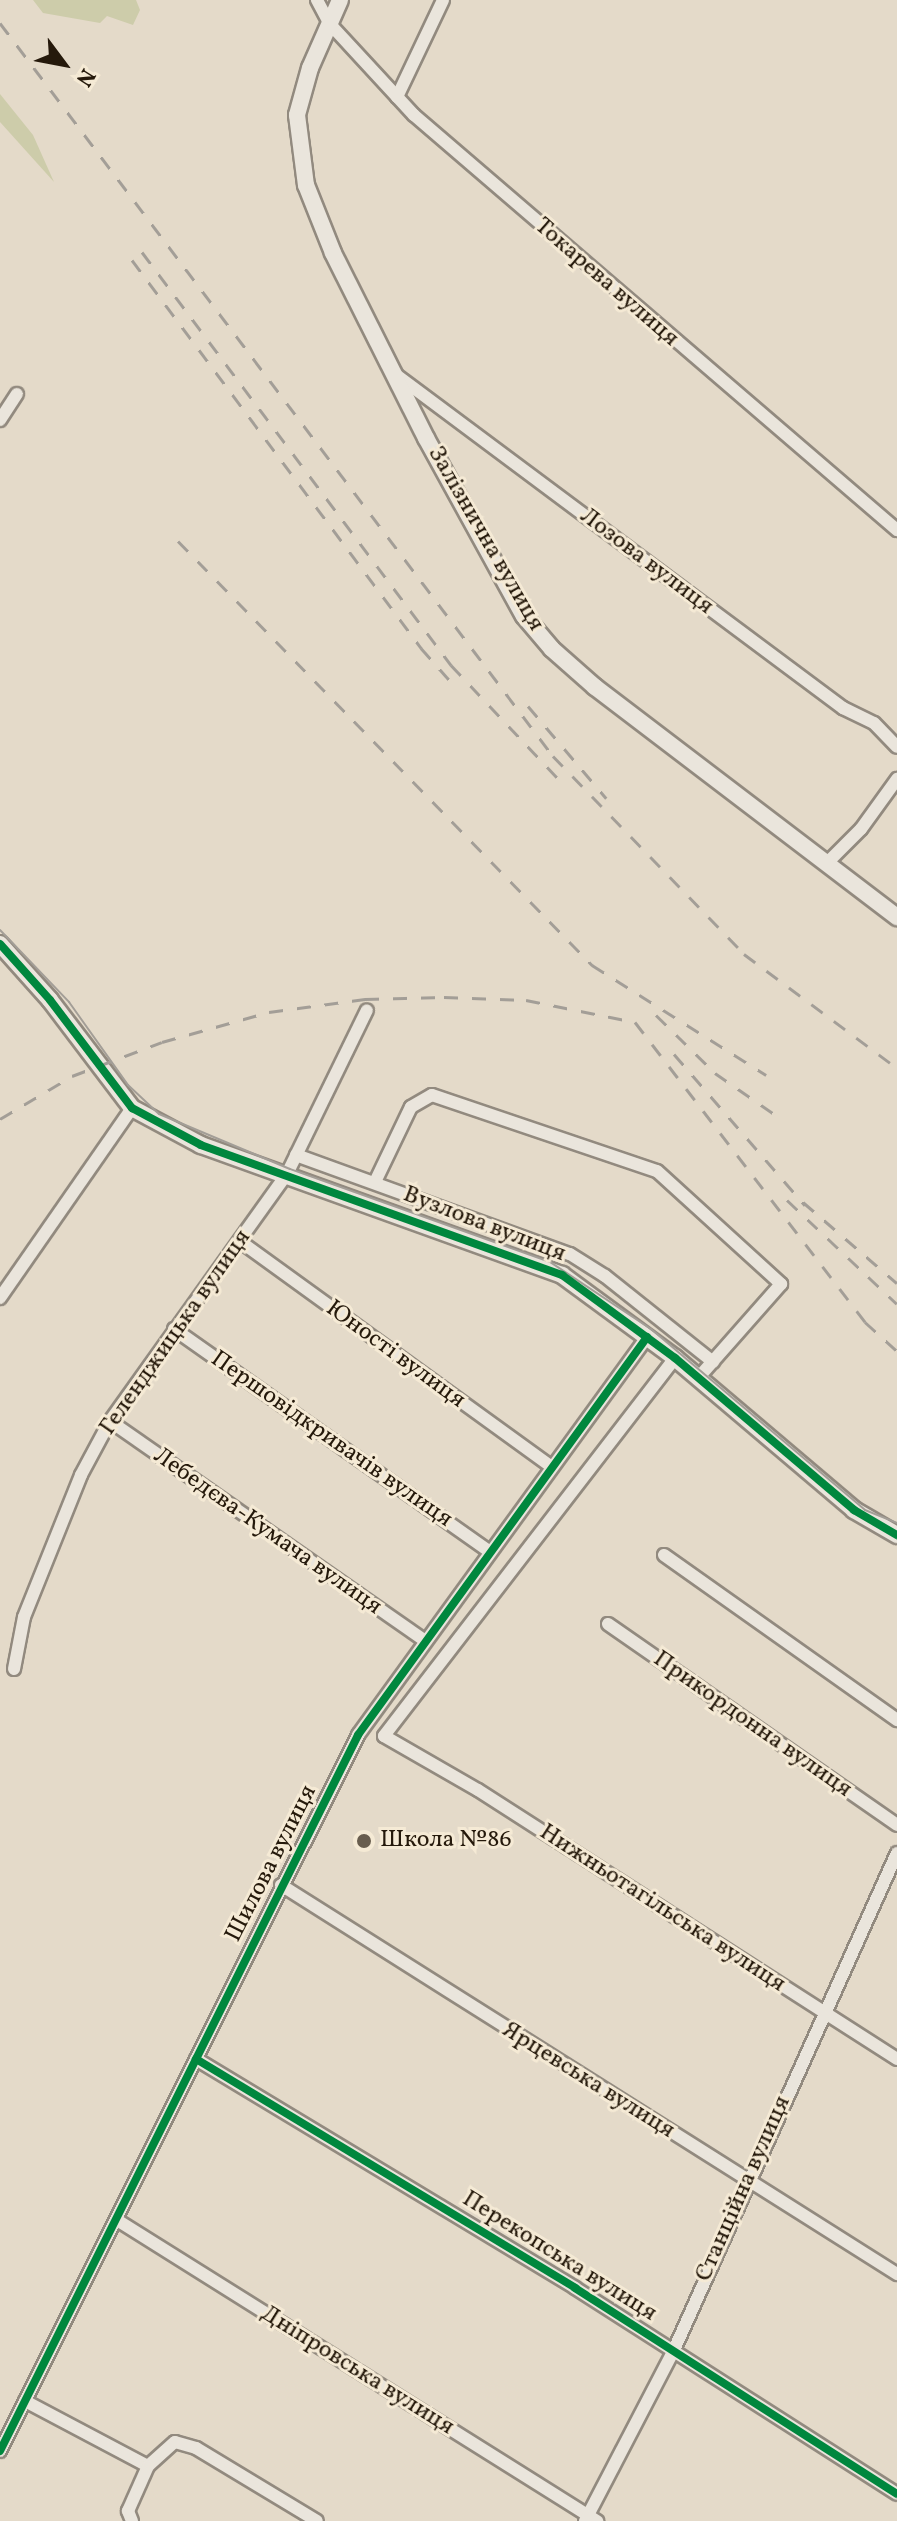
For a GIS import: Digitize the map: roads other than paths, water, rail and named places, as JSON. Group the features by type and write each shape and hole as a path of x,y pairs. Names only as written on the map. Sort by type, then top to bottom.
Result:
{"main road":[{"name":"Залізнична вулиця","path":"340,0 302,91 298,149 333,253 524,616 552,649 897,917"},
{"path":"0,944 50,1000 132,1108"},
{"name":"Вузлова вулиця","path":"132,1108 201,1145 536,1263 575,1282 675,1358 854,1510 897,1535"}],"street":[{"name":"Токарева вулиця","path":"317,0 329,23 397,97 897,530"},
{"path":"397,97 443,0"},
{"name":"Лозова вулиця","path":"395,374 843,708 874,723 897,747"},
{"path":"0,420 17,394"},
{"path":"827,863 861,829 896,782"},
{"name":"Геленджицька вулиця","path":"14,1669 24,1617 81,1475 110,1421 287,1174 367,1010"},
{"path":"375,1182 411,1107 432,1095 657,1171 781,1284 698,1378"},
{"path":"0,1298 132,1108"},
{"path":"296,1155 570,1254 605,1276 713,1362"},
{"name":"Юності вулиця","path":"241,1242 550,1466"},
{"name":"Першовідкривачів вулиця","path":"174,1329 489,1551"},
{"name":"Шилова вулиця","path":"0,2451 358,1735 550,1466 647,1337"},
{"name":"Нижньотагільська вулиця","path":"675,1358 384,1736 478,1790 897,2059"},
{"name":"Лебедєва-Кумача вулиця","path":"110,1421 425,1641"},
{"path":"664,1555 897,1720"},
{"name":"Прикордонна вулиця","path":"608,1624 897,1825"},
{"name":"Станційна вулиця","path":"590,2519 673,2352 822,2011 897,1853"},
{"name":"Ярцевська вулиця","path":"281,1885 897,2274"},
{"name":"Перекопська вулиця","path":"196,2059 673,2352 897,2494"},
{"name":"Дніпровська вулиця","path":"117,2220 590,2519"},
{"path":"25,2401 148,2466"},
{"path":"132,2521 128,2511 148,2466 175,2442 196,2448 317,2521"}],"tram line":[{"path":"0,930 69,1002 128,1085 159,1114 290,1169 550,1262 651,1329 865,1510 897,1523"}],"railway":[{"path":"0,23 553,756 744,954 897,1068"},
{"path":"142,252 451,665 565,786"},
{"path":"132,260 421,648 453,684"},
{"path":"178,541 592,965 766,1075"},
{"path":"528,706 606,798"},
{"path":"0,1119 72,1076 162,1042 269,1012 365,999 444,997 526,1000 635,1022 865,1322 897,1351"},
{"path":"656,1015 715,1073 774,1114"},
{"path":"674,1054 805,1205"},
{"path":"787,1200 897,1304"},
{"path":"803,1202 897,1283"}],"place":[{"name":"Школа №86","path":"364,1841"}]}
